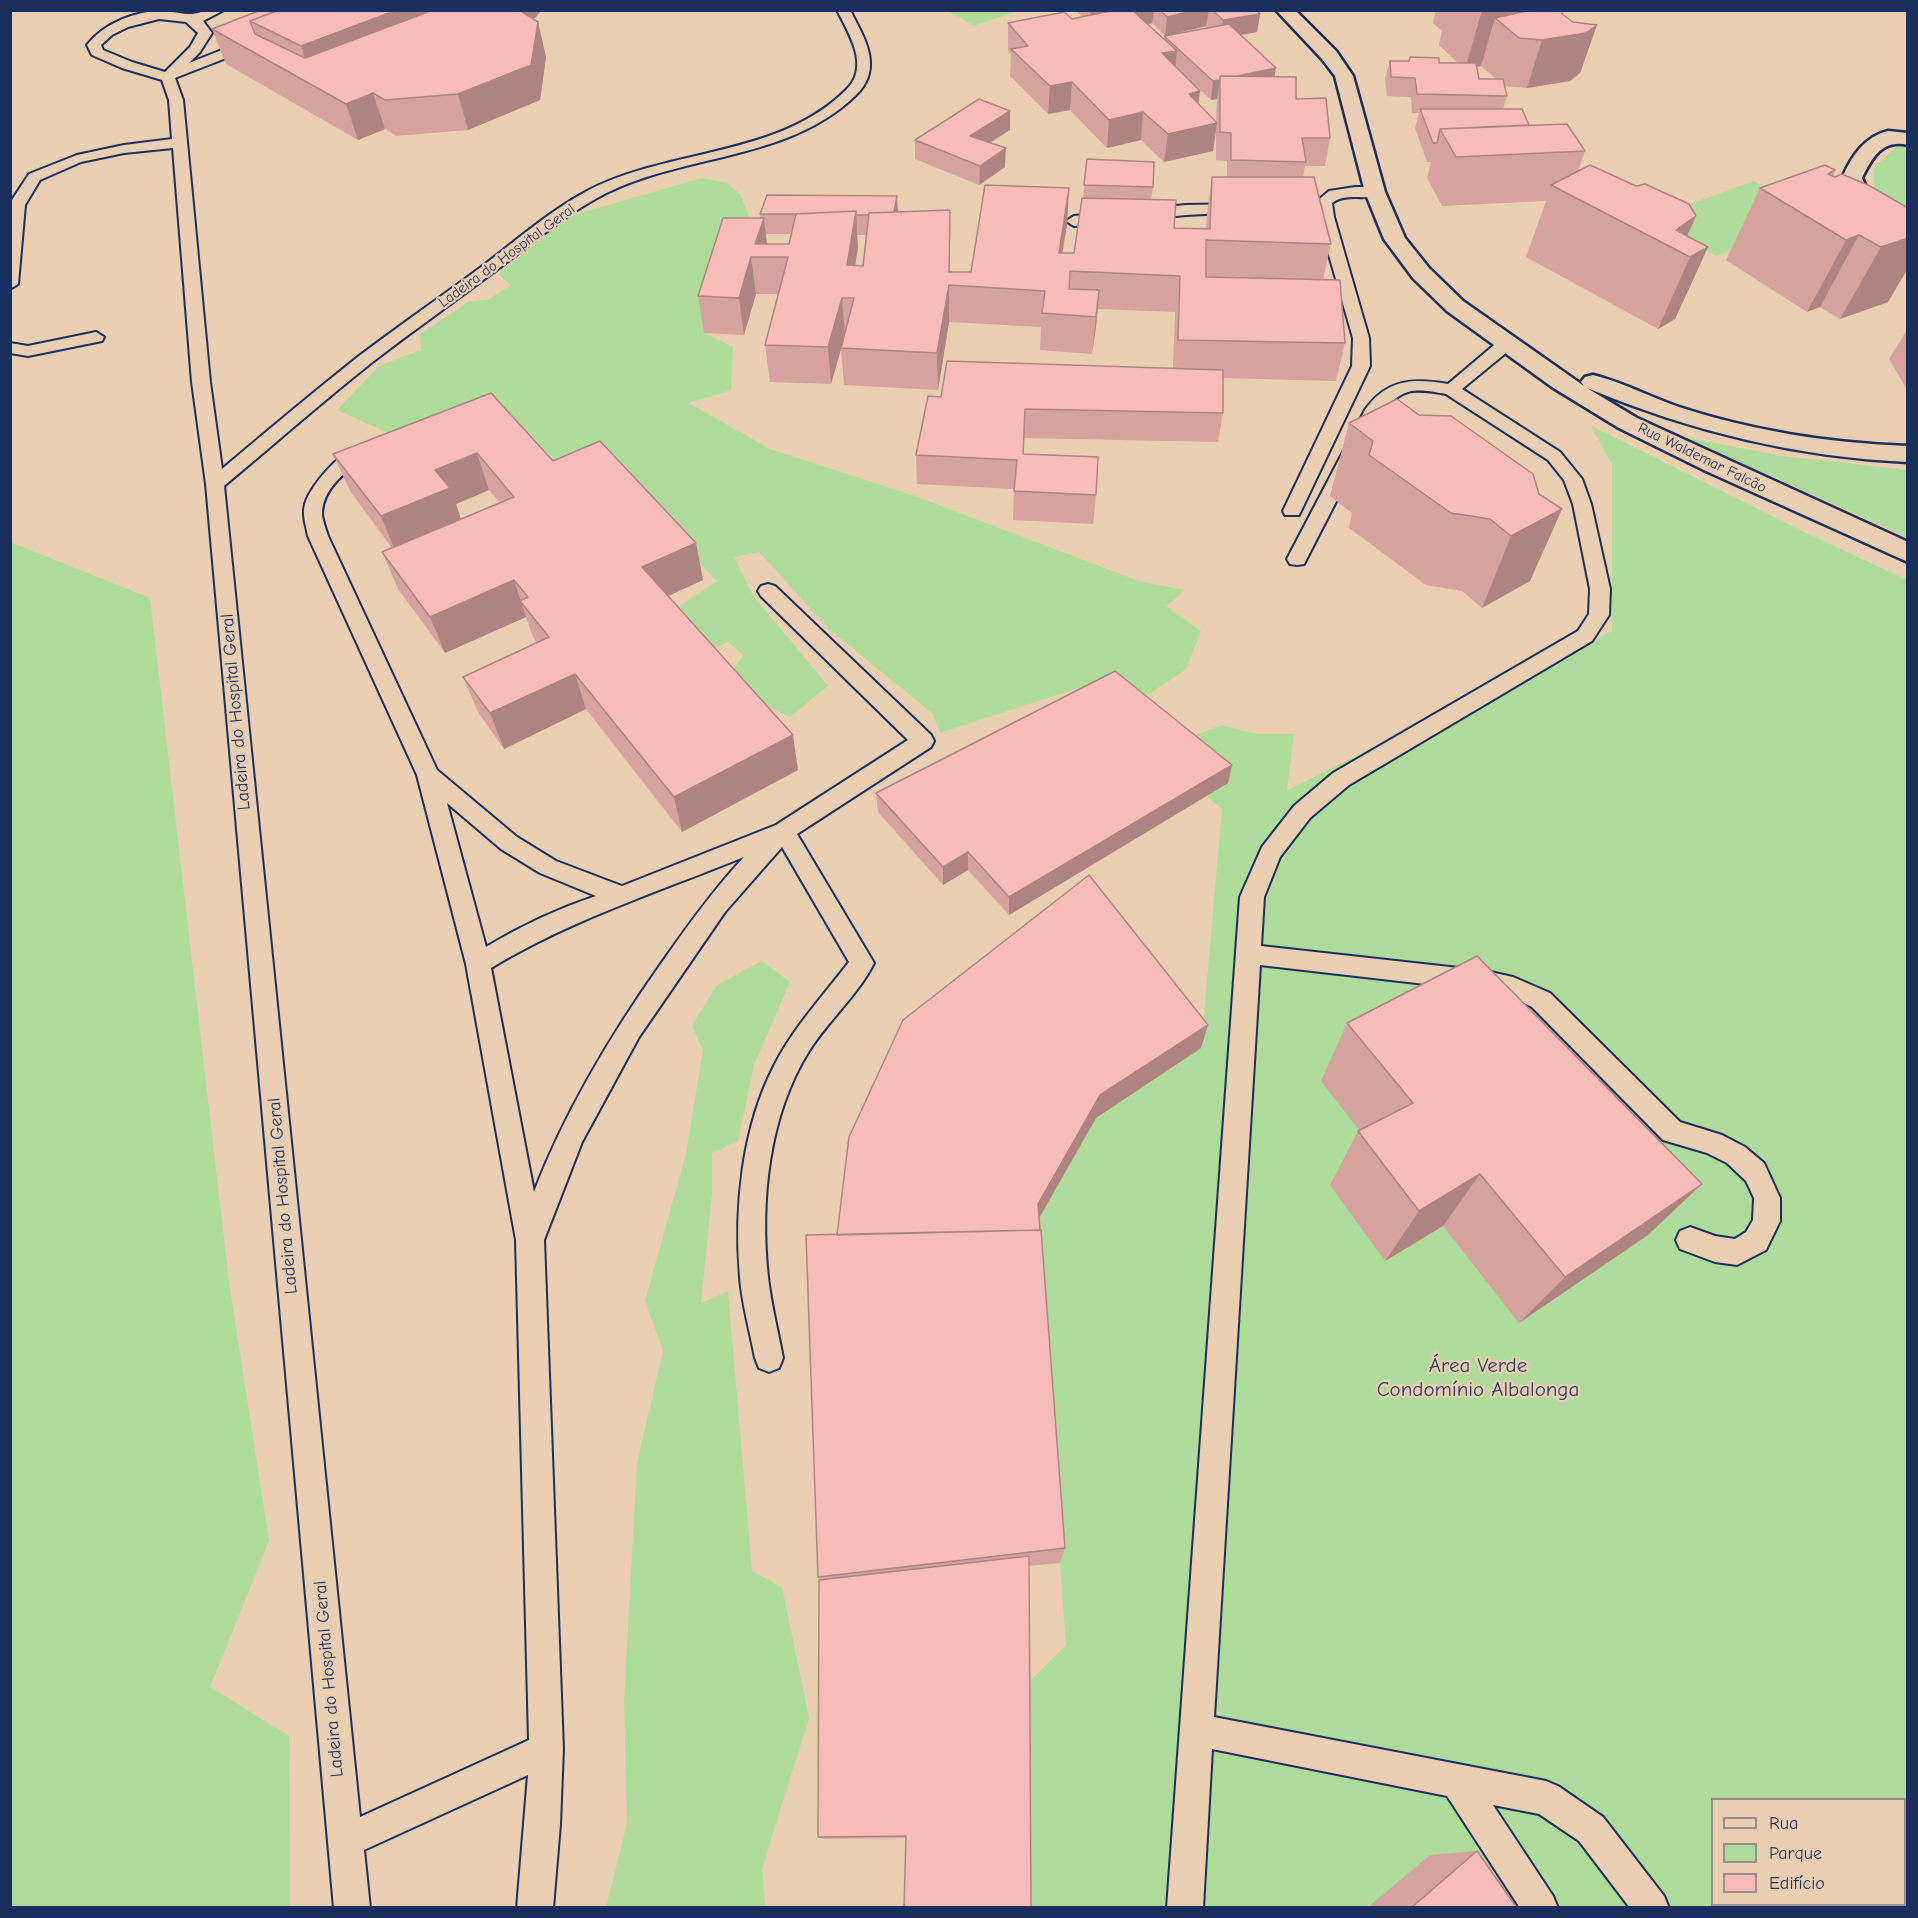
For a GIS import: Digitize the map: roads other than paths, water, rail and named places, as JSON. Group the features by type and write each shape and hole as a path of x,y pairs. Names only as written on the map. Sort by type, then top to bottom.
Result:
{"street":[{"name":"Rua Waldemar Falcão","path":"1285,10 1329,56 1344,76 1376,192 1395,239 1421,273 1455,306 1560,382 1628,423 1908,553"},
{"path":"1908,139 1891,135 1882,138 1862,156 1852,178 1862,202 1886,222 1908,231"},
{"name":"Rua Waldemar Falcão","path":"1506,344 1635,400 1690,419 1824,447 1880,454 1908,454"}],"lane":[{"path":"192,21 218,10"},
{"name":"Ladeira do Hospital Geral","path":"214,484 367,359 560,214 595,193 630,179 810,125 834,109 854,91 865,72 865,52 843,10"},
{"path":"168,77 202,40 205,33 202,26 172,15 143,18 111,30 94,45 97,52 108,58 168,77 267,37"},
{"name":"Ladeira do Hospital Geral","path":"168,77 176,100 201,382 214,484 352,1908"},
{"path":"10,284 17,204 34,177 78,159 124,149 180,143"},
{"path":"1292,511 1361,366 1361,338 1323,207 1327,198 1335,194 1376,192"},
{"path":"1305,208 1323,207"},
{"path":"1074,221 1186,210 1255,208"},
{"path":"10,348 28,351 96,338"},
{"path":"1451,390 1506,344"},
{"path":"1185,1908 1252,897 1270,853 1302,812 1341,779 1585,636 1599,615 1600,590 1582,504 1573,479 1554,456 1451,390 1424,385 1405,385 1387,394 1374,410 1297,559"},
{"path":"1366,426 1382,438"},
{"path":"371,445 345,464 321,488 313,514 318,536 428,775 478,964 530,1240 546,1749 536,1908"},
{"path":"530,1240 559,1162 616,1054 651,997 729,887 752,860 784,831 923,741 768,591"},
{"path":"428,775 509,843 548,867 622,896"},
{"path":"478,964 524,936 573,913 622,896 784,831"},
{"path":"769,1358 754,1278 751,1211 757,1162 770,1108 783,1073 801,1042 862,963 784,831"},
{"path":"1248,954 1486,981 1513,987 1541,1000 1672,1132 1713,1143 1736,1155 1755,1172 1767,1198 1766,1221 1756,1242 1737,1252 1715,1249 1690,1240"},
{"path":"1442,976 1466,1001"},
{"path":"1623,1115 1658,1118"},
{"path":"1198,1730 1546,1798 1591,1829 1652,1908"},
{"path":"345,1841 426,1806 546,1749"},
{"path":"1457,1780 1541,1908"}],"park label":[{"name":"Área Verde Condomínio Albalonga","path":"1478,1378"}]}
